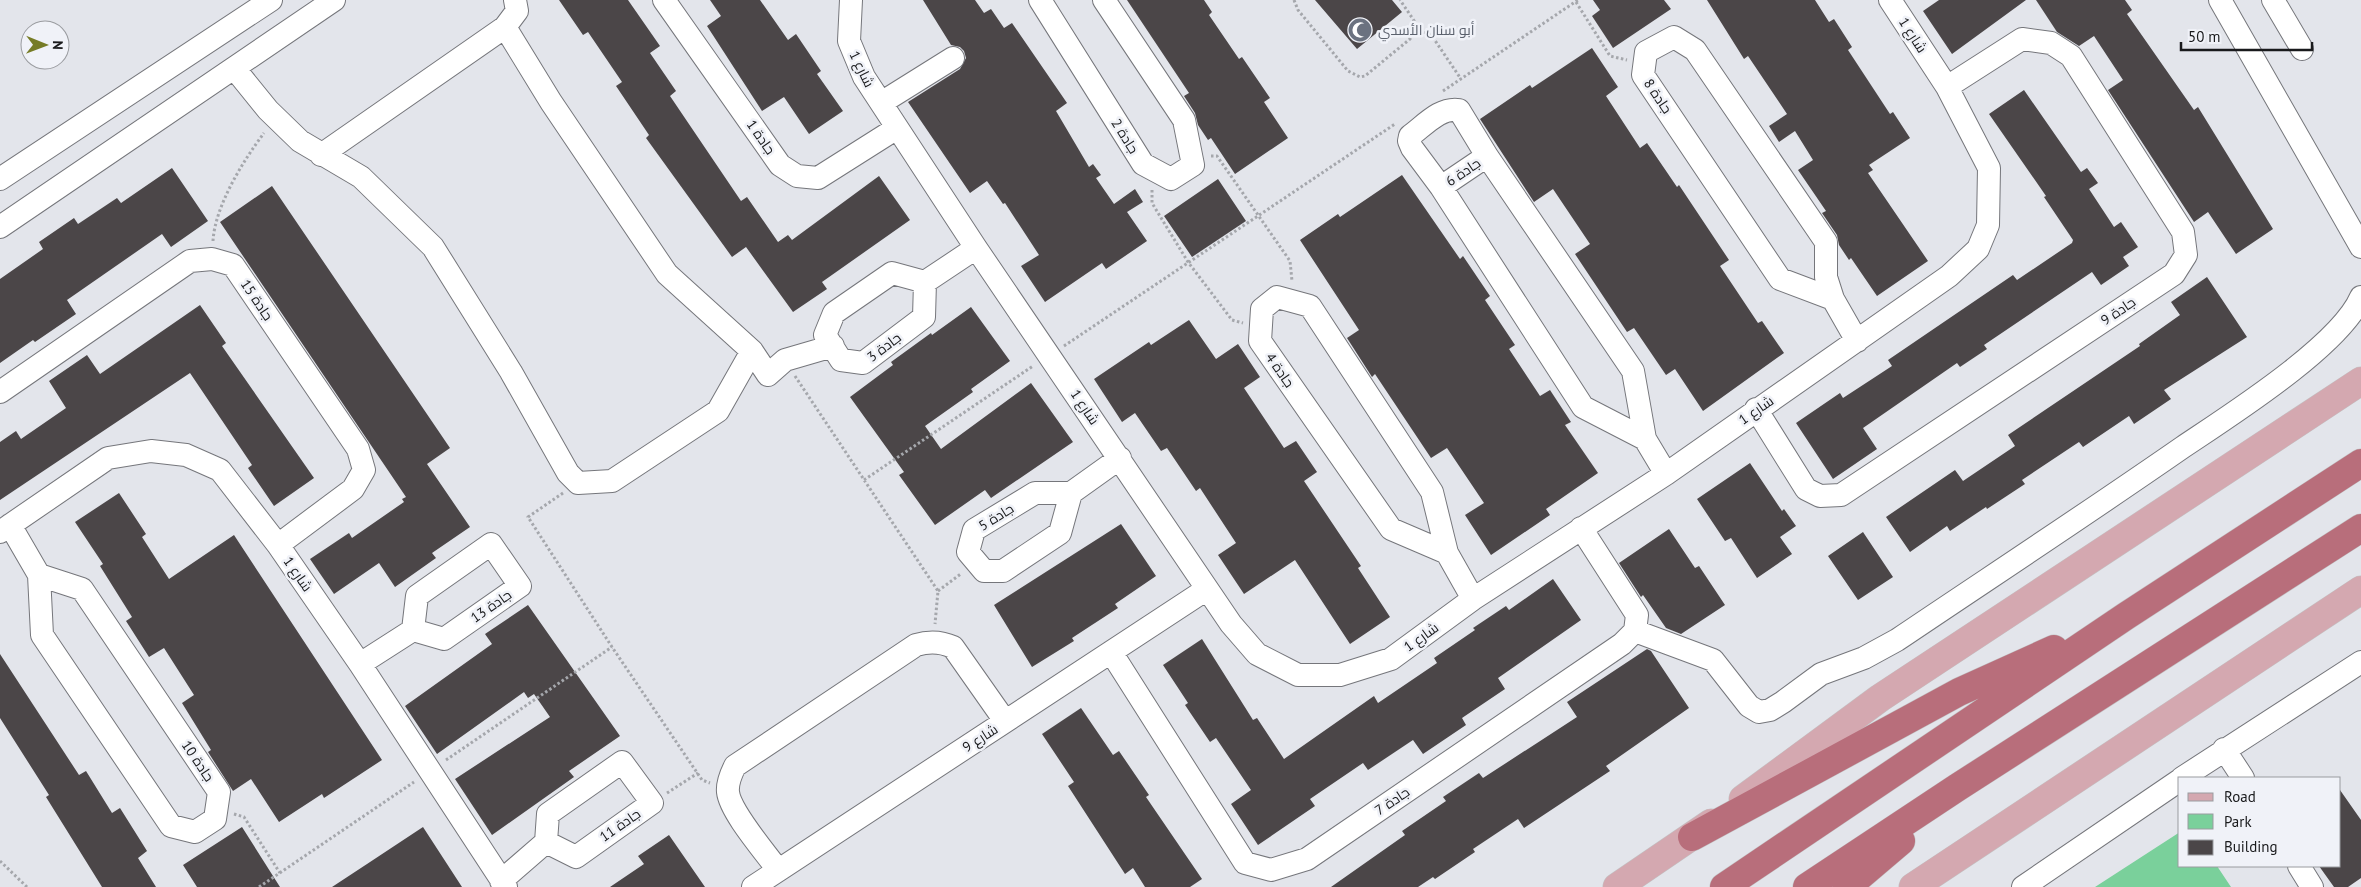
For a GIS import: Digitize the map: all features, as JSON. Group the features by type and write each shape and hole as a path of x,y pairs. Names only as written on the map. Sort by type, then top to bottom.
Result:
{"highway":[{"path":"1724,887 2126,616 2361,463"},
{"path":"1807,887 1958,787 2361,528"},
{"path":"1692,837 1959,692 2126,616"},
{"path":"1847,887 1882,860 1958,787"}],"main road":[{"path":"1617,887 1692,837 1880,698 2361,381"},
{"path":"1913,887 2361,590"}],"street":[{"path":"0,179 271,0"},
{"path":"0,226 334,0"},
{"path":"321,155 505,27 517,11 515,0"},
{"name":"جادة 1","path":"664,0 780,164 798,176 818,178 897,128"},
{"name":"شارع 1","path":"851,0 849,41 864,77 976,248 1231,624 1257,654 1298,675 1340,675 1391,659 1473,599 1666,474 1756,409 1857,341 1949,276 1978,249 1988,225 1989,168 1947,86 1890,0"},
{"name":"جادة 2","path":"1040,0 1143,164 1171,178 1192,165 1191,154"},
{"path":"1104,0 1184,120 1191,154"},
{"path":"2220,0 2361,247"},
{"path":"2273,0 2302,49"},
{"path":"505,27 551,102 667,274 752,351 768,375 785,360 833,346 825,335 834,313 892,272 925,282 976,248"},
{"name":"جادة 8","path":"1832,299 1780,279 1643,75 1646,52 1674,37 1695,50 1826,242 1826,277 1832,299 1857,341"},
{"name":"جادة 9","path":"1756,409 1806,489 1820,496 1841,495 2174,274 2186,255 2183,232 2071,56 2051,42 2022,39 1947,86"},
{"path":"881,103 953,58"},
{"path":"234,68 275,118 300,141 361,178 433,247 511,372 568,473 578,482 612,481 718,411 752,351"},
{"path":"1440,187 1409,142 1410,136 1443,111 1459,110 1487,156"},
{"name":"جادة 6","path":"1645,439 1583,407 1440,187 1487,156 1633,371 1645,439 1666,474"},
{"name":"جادة 15","path":"0,392 190,261 212,259 233,265 358,449 364,470 353,489 278,545"},
{"name":"جادة 3","path":"833,346 841,360 863,363 924,317 925,282"},
{"path":"1581,528 1637,615 1635,631 1713,660 1749,706 1759,712 1770,710 1821,674 1864,658 1897,640 2261,393 2320,346 2342,324 2361,297"},
{"path":"1260,328 1262,309 1277,298 1310,306 1432,492 1447,553 1473,599"},
{"name":"جادة 4","path":"1260,328 1260,341 1391,529 1447,553"},
{"name":"شارع 1","path":"5,528 108,458 151,451 186,455 220,470 278,545 360,664 504,884"},
{"path":"977,562 984,571 1003,571 1060,533 1071,493 1120,458"},
{"name":"جادة 5","path":"977,562 968,552 974,530 1034,492 1071,493"},
{"path":"5,528 39,575 42,635 171,826 195,832 215,820 216,810"},
{"name":"جادة 13","path":"491,544 520,586 444,639 413,630 417,596 491,544"},
{"name":"جادة 10","path":"39,575 82,589 219,792 216,810"},
{"name":"شارع 9","path":"753,887 1207,589"},
{"path":"360,664 413,630"},
{"name":"جادة 7","path":"1111,652 1245,862 1271,870 1307,859 1622,644 1635,631"},
{"path":"778,870 732,806 728,792 728,782 735,766 916,645 943,642 953,647 1005,721"},
{"path":"2184,777 2224,749 2361,662"},
{"path":"2224,749 2242,777"},
{"name":"جادة 11","path":"622,762 652,803 576,856 546,842 548,814 622,762"},
{"path":"2023,887 2178,781"},
{"path":"504,884 546,842"},
{"path":"2300,867 2312,887"}],"path":[{"path":"1294,0 1298,10 1348,72 1354,76 1365,76 1410,39 1415,28 1415,22 1400,0"},
{"path":"1439,94 1577,1 1610,56 1645,64"},
{"path":"1415,28 1432,36 1461,79"},
{"path":"212,259 214,223 250,150 275,118"},
{"path":"864,480 1401,119"},
{"path":"1191,154 1217,156 1290,261 1294,302"},
{"path":"1152,168 1152,203 1188,262 1232,320 1260,328"},
{"path":"785,360 938,590 934,642"},
{"path":"578,482 528,517 612,647 702,780 728,792"},
{"path":"938,590 977,562"},
{"path":"652,803 698,773"},
{"path":"216,810 244,817 280,873"},
{"path":"0,861 26,887"}],"green space":[{"path":"2178,833 2178,867 2218,867 2231,887 2095,887"}],"building":[{"path":"559,0 628,0 660,46 650,53 676,91 670,96 741,201 747,197 778,242 788,235 792,240 879,176 910,220 822,282 827,289 793,312 746,247 732,257 646,138 649,135 616,86 622,82 588,32 583,35"},
{"path":"710,0 760,0 788,40 796,34 821,71 817,74 843,111 809,134 784,97 762,111 707,26 721,16"},
{"path":"923,0 975,0 984,13 991,9 1004,28 1012,23 1067,103 1056,111 1089,167 1093,164 1101,175 1096,178 1114,204 1135,189 1143,202 1127,212 1147,241 1106,269 1102,263 1045,302 1021,266 1039,255 1005,203 1003,204 987,181 970,193 908,102 960,69 966,58 964,51 960,47 951,45"},
{"path":"1127,0 1204,0 1212,12 1209,15 1239,59 1242,57 1270,98 1264,102 1288,138 1235,174 1211,138 1208,140 1198,125 1195,113 1184,96 1189,93"},
{"name":"أبو سنان الأسدي","path":"1315,0 1392,0 1402,12 1357,49"},
{"path":"1593,0 1664,0 1671,9 1613,48 1592,16 1600,10"},
{"path":"1707,0 1815,0 1829,22 1834,19 1852,47 1848,50 1890,114 1893,112 1910,138 1869,165 1873,170 1868,173 1928,261 1877,296 1851,258 1849,260 1839,245 1837,235 1822,213 1826,211 1798,170 1813,160 1795,131 1779,142 1769,126 1787,114 1748,56 1744,59"},
{"path":"1939,0 2026,0 1952,54 1923,11"},
{"path":"2036,0 2125,0 2132,10 2127,14 2194,110 2198,107 2273,229 2236,254 2208,212 2194,222 2108,90 2123,80 2094,36 2079,46 2057,32"},
{"path":"1592,48 1618,87 1606,96 1640,148 1647,143 1677,187 1679,185 1729,260 1720,266 1758,323 1762,321 1784,353 1703,411 1675,369 1666,375 1634,328 1627,332 1575,254 1590,244 1553,189 1534,202 1480,119 1530,85 1532,88"},
{"path":"2024,90 2081,172 2087,168 2098,183 2089,189 2114,227 2121,222 2138,247 2123,257 2129,266 2101,285 2092,272 1984,345 1987,349 1960,367 1957,363 1863,428 1877,449 1833,479 1796,423 1840,393 1843,398 1892,366 1888,360 2013,275 2017,280 2072,243 2073,240 2044,197 2046,196 1989,114"},
{"path":"172,168 208,221 171,247 162,234 67,300 76,314 0,363 0,279 43,249 39,242 74,218 78,224 117,198 121,203"},
{"path":"1402,175 1460,259 1463,256 1490,296 1485,300 1515,345 1509,349 1540,396 1550,390 1571,422 1565,425 1598,473 1546,509 1550,515 1491,555 1465,515 1484,503 1447,448 1431,458 1375,374 1372,377 1347,338 1359,330 1300,240 1338,214 1340,217"},
{"path":"1218,179 1246,221 1192,257 1164,216"},
{"path":"272,186 450,448 427,464 470,527 432,553 436,558 395,587 379,563 334,594 310,559 349,533 352,538 404,502 402,499 406,497 220,222"},
{"path":"2207,277 2247,337 2164,390 2171,399 2134,424 2129,416 2083,447 2079,442 2022,480 2025,484 1987,509 1986,507 1950,531 1947,526 1910,552 1886,517 1955,470 1963,481 2015,446 2008,435 2140,346 2139,344 2180,315 2171,302"},
{"path":"200,305 226,343 222,346 314,478 274,506 248,468 252,465 190,373 0,500 0,442 16,431 21,439 66,408 49,381 87,355 100,374"},
{"path":"971,307 1010,361 971,389 973,392 925,426 941,449 1031,383 1073,442 991,498 985,490 935,525 899,475 904,472 850,397 893,365 891,362"},
{"path":"1189,320 1216,359 1238,344 1260,377 1244,388 1284,448 1296,441 1317,472 1304,481 1361,566 1358,568 1390,617 1350,644 1295,560 1244,594 1218,555 1236,543 1200,488 1196,491 1167,448 1161,451 1135,413 1122,422 1094,379 1149,342 1151,345"},
{"path":"1750,463 1782,511 1784,509 1796,526 1780,537 1792,554 1757,578 1731,538 1725,541 1697,499"},
{"path":"119,493 146,534 142,537 169,579 234,535 382,760 324,798 322,794 279,822 251,779 233,791 208,752 211,750 182,703 194,695 164,648 149,657 126,621 132,617 100,566 103,564 75,522"},
{"path":"1121,524 1156,576 1115,604 1118,608 1072,638 1074,641 1032,667 994,605"},
{"path":"1669,529 1695,568 1699,566 1725,605 1681,634 1666,628 1643,595 1641,597 1619,563"},
{"path":"1863,532 1893,577 1858,600 1828,556"},
{"path":"1553,579 1581,620 1498,678 1505,689 1462,718 1466,725 1423,754 1413,740 1368,770 1363,763 1310,799 1315,806 1258,845 1231,804 1251,790 1216,738 1210,742 1185,705 1188,703 1163,665 1202,639 1253,720 1257,718 1284,759 1374,696 1378,703 1437,663 1434,658 1475,630 1473,628 1506,606 1509,610"},
{"path":"528,605 620,736 569,771 574,777 492,835 455,779 550,717 534,694 528,698 524,692 437,754 405,706 492,644 485,634"},
{"path":"1647,649 1651,651 1689,708 1606,766 1610,771 1524,828 1518,819 1473,849 1475,852 1435,879 1433,877 1418,887 1331,887 1405,835 1402,831 1446,801 1443,797 1479,773 1483,778 1577,717 1567,702"},
{"path":"0,654 79,775 86,771 112,813 120,808 147,851 138,858 156,887 102,887 46,797 49,795 0,718"},
{"path":"1081,708 1113,755 1119,751 1149,795 1146,797 1202,879 1190,887 1145,887 1133,868 1125,874 1068,786 1074,782 1042,734"},
{"path":"2341,791 2361,820 2361,878 2348,887 2334,887 2320,867 2341,867"},
{"path":"242,827 280,887 197,887 183,865"},
{"path":"423,827 462,887 332,887 367,864"},
{"path":"669,835 705,887 610,887 644,864 638,856"}],"place":[{"name":"أبو سنان الأسدي","path":"1360,30"}]}
